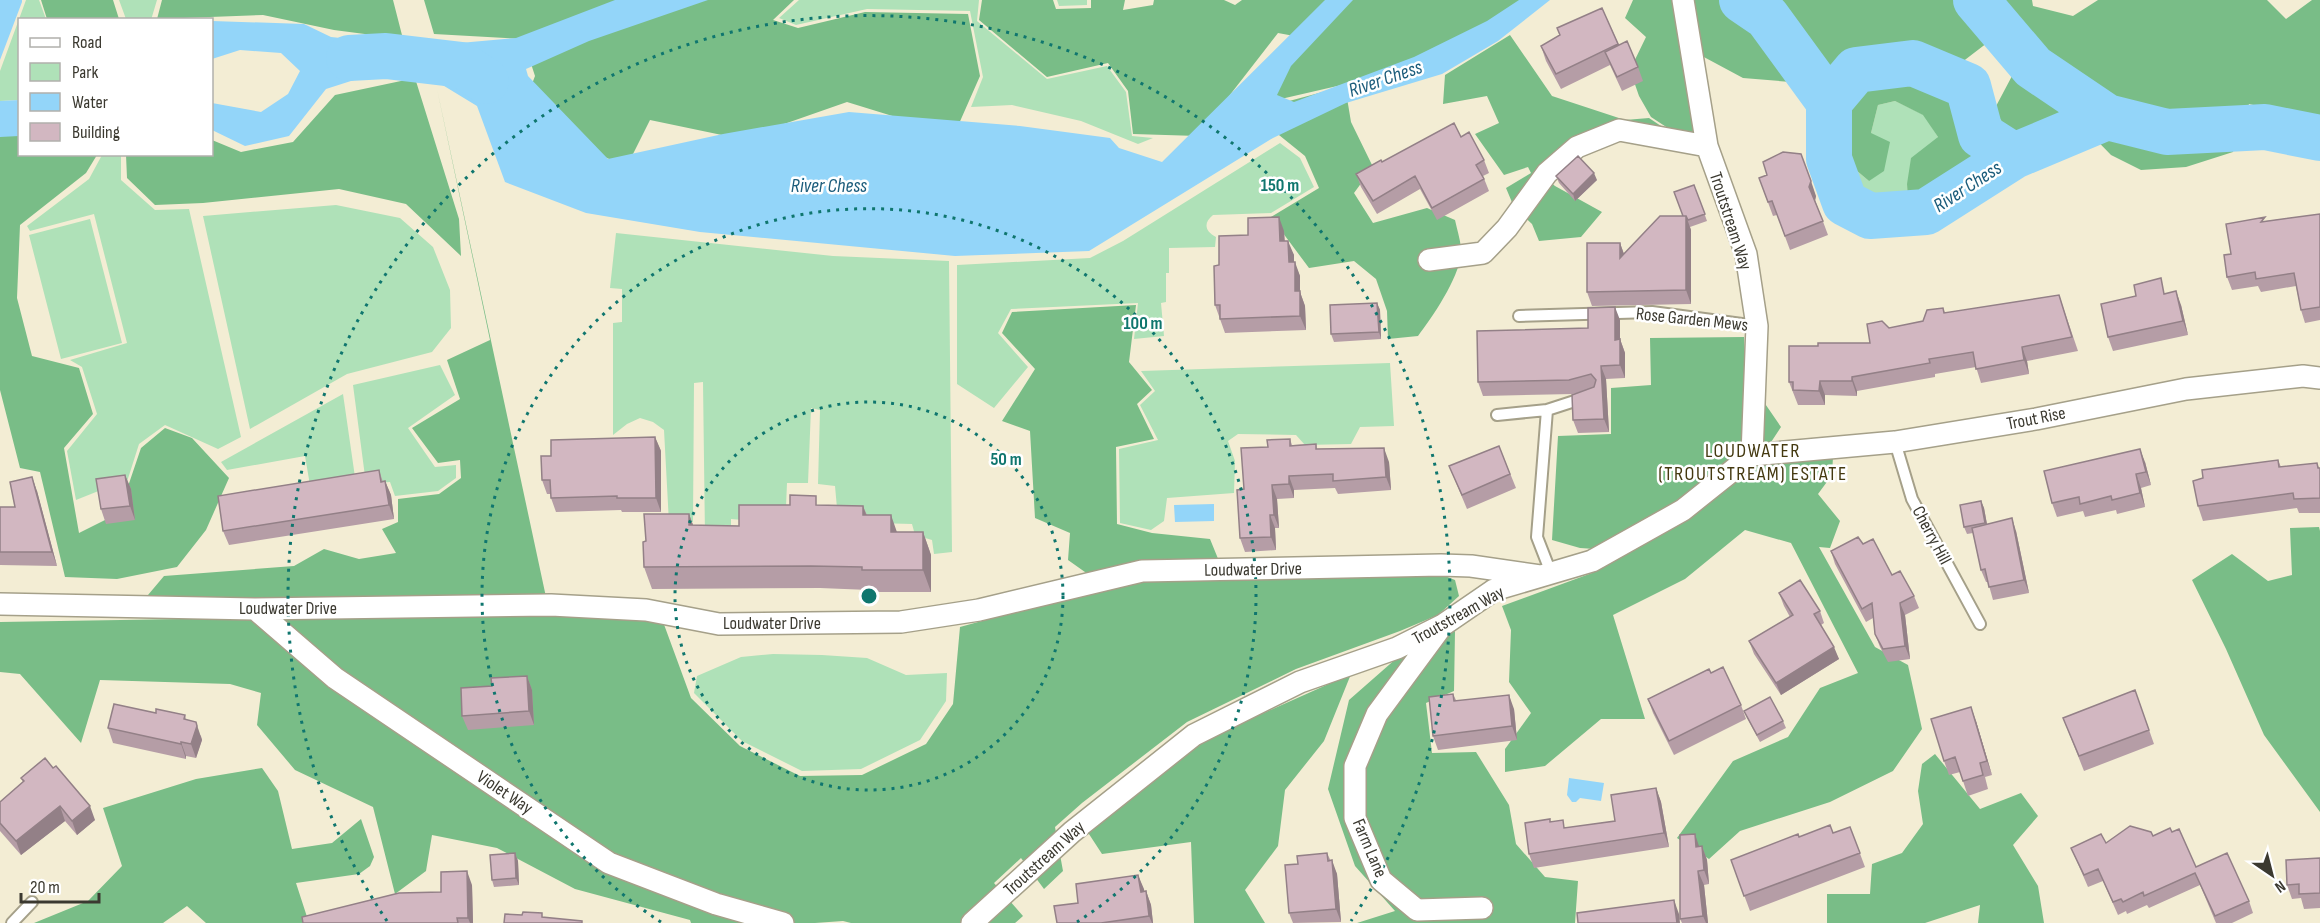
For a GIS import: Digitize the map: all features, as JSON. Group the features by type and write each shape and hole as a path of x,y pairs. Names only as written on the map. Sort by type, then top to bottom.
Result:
{"street":[{"name":"Troutstream Way","path":"972,923 1072,832 1194,735 1300,682 1397,648 1443,625 1494,590 1592,561 1683,510 1752,455 1757,326 1746,254 1707,146 1683,4"},
{"path":"1429,260 1484,253 1507,228 1547,173 1577,147 1619,130 1707,146"},
{"name":"Trout Rise","path":"1752,455 1895,442 2186,389 2303,376 2320,378"},
{"name":"Loudwater Drive","path":"0,604 255,609 551,605 646,610 719,624 901,622 979,610 1142,571 1440,564 1545,575"},
{"name":"Violet Way","path":"255,609 335,678 609,863 716,904 783,923"},
{"name":"Farm Lane","path":"1443,625 1377,714 1355,766 1354,818 1381,880 1417,910 1482,908"}],"lane":[{"name":"Rose Garden Mews","path":"1519,316 1652,312 1757,326"},
{"path":"1497,415 1547,410 1594,395"},
{"path":"1545,575 1537,537 1547,410"},
{"name":"Cherry Hill","path":"1895,442 1912,499 1980,624"},
{"path":"12,923 32,902"}],"green space":[{"path":"26,0 39,0 46,18 19,18"},
{"path":"41,0 113,0 119,18 47,18"},
{"path":"119,0 157,0 152,18 126,18"},
{"path":"162,0 393,0 403,39 334,30 263,15 157,18"},
{"path":"424,0 794,0 773,20 798,28 865,12 968,14 980,76 954,135 847,102 741,139 650,120 627,166 554,137 521,113 535,76 523,39 434,34"},
{"path":"799,0 979,0 977,21 1047,79 1107,66 1126,92 1132,136 1153,138 1138,144 1081,121 1012,105 971,107 983,77 970,11 867,9 796,25 779,18"},
{"path":"982,0 1053,0 1056,9 1091,8 1091,0 1125,0 1123,10 1153,5 1154,0 1224,0 1235,5 1242,0 1545,0 1372,78 1268,102 1305,38 1278,33 1198,136 1133,134 1128,91 1108,63 1047,77 979,20"},
{"path":"1057,0 1087,0 1087,5 1059,6"},
{"path":"1633,0 1691,0 1696,133 1677,134 1651,117 1639,96 1630,70 1646,37 1625,18"},
{"path":"1693,0 2032,0 2033,6 2073,16 2098,0 2267,0 2286,19 2312,0 2320,0 2320,156 2277,151 2282,112 2249,104 2233,152 2186,167 2141,170 2111,155 2076,119 2017,144 1994,110 2012,76 1987,43 1953,69 1906,48 1848,60 1827,85 1743,78 1702,56"},
{"path":"18,22 18,100 0,101 0,71"},
{"path":"1510,35 1552,96 1625,120 1649,118 1676,136 1618,126 1548,180 1602,212 1581,237 1539,241 1532,224 1514,207 1506,188 1531,173 1528,167 1504,175 1475,134 1499,123 1487,96 1443,104 1445,75"},
{"path":"1912,73 1949,87 1961,106 1973,145 1989,160 1955,187 1908,202 1907,184 1911,158 1938,137 1923,115 1895,101 1878,105 1871,133 1890,142 1884,171 1869,181 1837,154 1839,107 1864,76"},
{"path":"415,78 459,219 461,256 406,204 339,189 203,203 155,205 127,178 126,156 213,156 213,140 241,152 293,142 335,95"},
{"path":"1345,86 1351,122 1373,167 1354,193 1373,223 1427,208 1455,220 1461,248 1457,269 1446,294 1418,336 1388,339 1387,311 1376,279 1354,261 1309,268 1271,217 1319,188 1305,156 1269,127 1278,104"},
{"path":"437,89 546,597 132,614 164,576 294,566 324,549 359,559 396,553 382,529 398,522 398,499 439,494 461,478 460,460 438,463 412,428 460,399 447,360 490,340"},
{"path":"1895,101 1924,115 1938,137 1907,184 1908,202 1874,204 1855,196 1837,154 1869,181 1871,133 1878,105"},
{"path":"18,111 18,156 96,156 86,173 20,225 17,298 32,356 79,368 93,414 64,448 79,533 119,513 141,448 165,428 192,438 229,478 206,530 177,567 117,579 65,577 40,472 20,468 0,390 0,131"},
{"path":"1280,143 1300,158 1314,187 1271,213 1213,215 1207,227 1209,232 1216,237 1215,247 1169,248 1166,302 1161,303 1164,336 1134,339 1138,303 1011,309 998,333 1028,367 994,408 957,384 957,265 1090,258 1123,241"},
{"path":"101,156 121,156 121,180 155,210 189,209 241,437 218,449 165,425 139,444 125,488 101,490 76,500 67,451 97,414 82,367 70,360 127,343 94,214 30,231 27,226 89,179"},
{"path":"336,205 400,218 433,247 450,290 451,328 432,352 347,374 250,429 203,216"},
{"path":"90,219 122,343 61,359 29,235"},
{"path":"616,233 833,256 949,261 952,552 934,554 932,540 915,535 912,524 875,523 861,511 837,508 835,486 818,484 820,410 811,408 808,483 787,483 786,507 743,520 731,519 731,538 705,537 703,382 694,383 693,522 669,523 664,430 653,422 640,418 627,424 613,435 613,323 622,322 622,289 610,288"},
{"path":"1136,305 1129,362 1152,390 1137,404 1154,439 1116,447 1117,524 1152,533 1210,539 1221,566 1092,577 1068,560 1070,533 1035,518 1030,431 1002,421 1035,369 1002,333 1012,312"},
{"path":"1744,337 1746,376 1781,427 1756,465 1833,457 1832,475 1818,494 1840,521 1830,548 1819,547 1875,647 1908,665 1922,729 1893,771 1830,802 1740,831 1709,859 1677,838 1733,761 1788,737 1820,688 1858,673 1791,543 1745,530 1685,579 1613,615 1645,719 1601,719 1545,766 1505,772 1505,749 1531,713 1509,682 1511,630 1502,606 1592,573 1635,545 1595,549 1580,548 1552,540 1558,436 1611,434 1611,388 1651,385 1650,338"},
{"path":"1390,363 1394,426 1360,427 1351,444 1305,445 1296,435 1238,434 1228,441 1235,461 1234,493 1167,498 1164,521 1151,530 1120,523 1119,449 1158,440 1140,405 1155,391 1141,371"},
{"path":"440,365 455,395 408,428 435,467 456,465 456,478 438,491 395,496 390,482 366,484 353,385"},
{"path":"343,394 356,484 311,491 305,456 227,470 221,462"},
{"path":"2319,527 2320,812 2264,735 2192,580 2232,554 2268,581 2292,575 2290,528"},
{"path":"1440,574 1455,580 1459,596 1438,615 1296,669 1187,722 1082,803 1055,827 1063,871 1044,889 1021,858 994,883 1023,916 1015,923 851,923 843,921 691,923 690,920 575,889 497,848 432,835 426,871 395,894 373,807 295,770 257,725 261,693 230,684 100,680 81,743 20,674 0,672 0,622 556,613 662,619 691,698 740,746 800,776 862,775 926,744 953,704 960,627 1069,597 1144,580"},
{"path":"1455,631 1454,691 1426,703 1432,753 1476,752 1509,805 1516,844 1545,877 1578,881 1575,923 1357,923 1395,911 1355,866 1328,789 1349,700 1398,657"},
{"path":"773,654 867,658 906,675 947,673 946,701 920,740 861,769 802,771 742,741 694,693 697,676 741,657"},
{"path":"1351,674 1324,741 1285,790 1278,846 1245,890 1265,923 1194,923 1191,842 1102,854 1087,831 1199,742"},
{"path":"1935,754 1980,809 2021,793 2038,816 2013,845 2038,886 2044,923 1978,923 1980,905 1925,923 1827,923 1827,894 1870,894 1872,864 1902,853 1923,824 1918,791 1922,764"},
{"path":"262,768 278,791 292,849 332,843 361,819 374,857 370,866 359,874 296,883 309,923 206,923 187,906 163,923 34,923 88,901 122,866 103,808 196,779"}],"water":[{"path":"0,0 22,0 22,2 0,60"},
{"path":"615,0 708,0 589,41 526,69 528,76 608,159 723,134 849,112 1020,126 1110,138 1119,148 1162,162 1325,0 1353,0 1291,66 1277,95 1294,102 1414,57 1487,21 1519,0 1550,0 1498,41 1442,74 1346,103 1273,138 1089,251 955,256 700,232 586,213 505,182 477,106 431,78 426,46 516,38"},
{"path":"213,21 304,24 331,37 408,45 414,70 379,72 326,89 289,136 245,146 213,130 213,103 261,112 288,94 300,71 281,53 240,50 213,59"},
{"path":"18,100 18,136 0,137 0,101"},
{"path":"1214,504 1214,521 1175,522 1174,505"},
{"path":"1569,778 1604,783 1601,801 1580,798 1572,802 1567,795"}],"building":[{"path":"1602,8 1618,44 1556,74 1541,46 1560,35 1557,28"},
{"path":"1627,41 1638,67 1617,77 1605,52"},
{"path":"1454,123 1461,137 1469,132 1484,160 1476,165 1484,179 1432,208 1415,176 1373,201 1356,174"},
{"path":"1783,152 1801,154 1811,181 1809,187 1823,221 1785,236 1772,201 1768,202 1759,178 1767,175 1763,162"},
{"path":"1578,156 1594,173 1573,194 1556,176"},
{"path":"1694,185 1705,214 1688,220 1686,216 1683,216 1674,192"},
{"path":"2320,214 2320,307 2301,310 2294,273 2256,279 2255,272 2227,277 2224,255 2231,254 2226,224 2265,217 2261,222"},
{"path":"1660,216 1686,216 1686,290 1587,292 1587,243 1620,243 1620,258"},
{"path":"1279,217 1280,241 1288,241 1289,262 1295,262 1295,291 1300,291 1300,316 1220,319 1220,305 1215,305 1214,266 1219,265 1219,236 1248,235 1248,218"},
{"path":"2161,278 2164,294 2176,291 2183,321 2108,337 2101,304 2136,296 2134,285"},
{"path":"2059,295 2072,337 2022,347 2024,360 1976,369 1973,352 1929,359 1930,363 1852,377 1852,381 1820,381 1819,391 1793,390 1793,382 1789,382 1789,346 1818,346 1818,343 1870,343 1867,324 1882,321 1889,328 1923,321 1927,310 1943,308 1944,313"},
{"path":"1377,303 1379,332 1331,334 1330,305"},
{"path":"1615,307 1615,340 1620,339 1620,365 1601,366 1604,419 1573,420 1572,395 1594,387 1596,380 1591,374 1569,380 1478,382 1477,331 1588,328 1588,308"},
{"path":"655,437 656,498 617,498 617,496 551,498 550,480 542,480 541,456 551,456 551,440"},
{"path":"1290,439 1290,446 1316,444 1316,449 1384,448 1386,477 1333,481 1333,474 1289,476 1289,484 1272,485 1274,515 1270,515 1271,537 1240,538 1237,490 1244,489 1241,448 1268,447 1267,440"},
{"path":"1499,446 1510,474 1462,495 1449,466"},
{"path":"2140,449 2146,472 2136,474 2140,493 2112,500 2111,496 2080,504 2079,497 2052,503 2044,471"},
{"path":"2278,460 2279,467 2317,463 2320,468 2320,498 2294,499 2293,493 2198,506 2193,481 2203,478 2202,470"},
{"path":"379,470 381,482 385,481 389,505 223,531 218,496"},
{"path":"125,475 130,506 101,509 96,479"},
{"path":"32,477 52,552 0,552 0,507 15,507 10,482"},
{"path":"790,495 816,496 816,505 863,506 863,515 891,515 891,532 923,532 923,570 862,570 862,567 811,566 644,567 643,542 646,541 644,514 689,514 689,525 739,526 739,505 790,505"},
{"path":"1981,501 1985,523 1964,527 1960,505"},
{"path":"2012,518 2024,580 1989,587 1985,569 1981,570 1972,528"},
{"path":"1858,537 1863,544 1873,539 1892,575 1900,571 1914,596 1900,603 1905,646 1883,649 1875,634 1872,603 1862,609 1831,551"},
{"path":"1800,580 1820,611 1814,614 1834,647 1776,683 1749,641 1793,615 1779,593"},
{"path":"1723,667 1741,705 1669,741 1648,699 1709,669 1711,673"},
{"path":"527,676 529,711 462,716 461,688 492,686 491,678"},
{"path":"2135,690 2149,730 2079,756 2063,718"},
{"path":"1453,694 1454,701 1509,695 1512,726 1433,736 1429,697"},
{"path":"1770,697 1783,721 1757,735 1744,711"},
{"path":"114,704 156,713 156,709 185,715 184,719 196,722 197,726 191,744 181,742 181,744 108,728"},
{"path":"1971,707 1987,761 1980,763 1983,775 1963,781 1955,757 1944,761 1931,719"},
{"path":"45,758 53,768 56,766 90,806 72,821 60,806 16,841 0,823 0,802 24,781 21,778"},
{"path":"1656,788 1664,833 1529,854 1525,823 1550,819 1550,822 1563,820 1564,828 1615,821 1611,795"},
{"path":"1830,825 1833,833 1850,827 1860,853 1744,896 1731,860 1798,834 1799,837"},
{"path":"2130,826 2151,832 2153,836 2170,828 2172,832 2179,829 2196,867 2227,853 2249,901 2215,916 2195,873 2144,896 2143,892 2123,902 2121,899 2113,902 2098,869 2084,875 2071,848 2101,834 2106,843"},
{"path":"1695,834 1696,847 1702,846 1704,870 1698,871 1703,916 1680,919 1680,835"},
{"path":"515,853 516,878 492,880 490,855"},
{"path":"1327,853 1328,861 1332,860 1336,909 1289,913 1285,865 1298,864 1297,856"},
{"path":"2320,858 2320,893 2299,894 2299,884 2287,885 2286,860"},
{"path":"467,871 468,918 457,918 458,923 303,923 302,917 399,893 441,892 441,872"},
{"path":"1138,875 1141,892 1146,891 1149,916 1101,923 1057,923 1054,906 1078,903 1076,884"},
{"path":"1674,900 1677,923 1578,923 1577,913"},
{"path":"523,912 542,913 542,917 582,921 582,923 504,923 505,914 522,915"}],"waterway":[{"name":"River Chess","path":"1742,0 1767,17 1829,102 1829,159 1845,203 1870,216 1926,212 2014,156 2107,117"},
{"name":"River Chess","path":"1976,0 2033,67 2107,117 2167,132 2265,127 2320,138"},
{"name":"River Chess","path":"349,58 386,56 462,65 486,81"},
{"name":"River Chess","path":"1829,102 1856,70 1913,63 1968,86 1981,135 2014,156"}],"district":[{"name":"LOUDWATER (TROUTSTREAM) ESTATE","path":"1753,462"}]}
